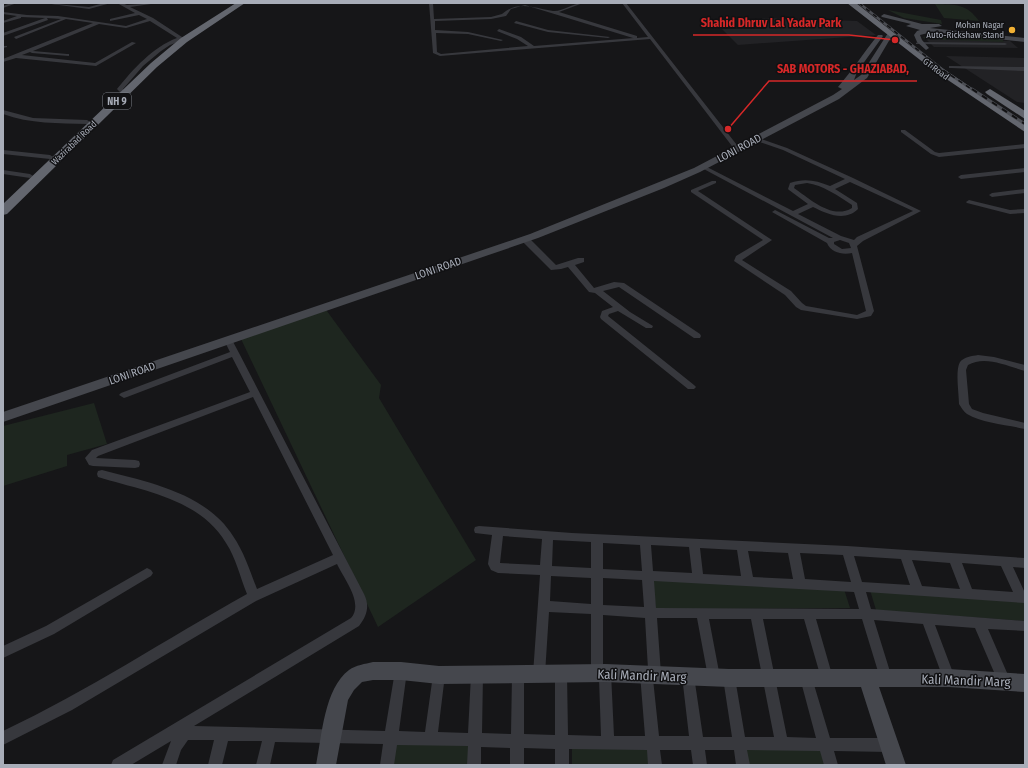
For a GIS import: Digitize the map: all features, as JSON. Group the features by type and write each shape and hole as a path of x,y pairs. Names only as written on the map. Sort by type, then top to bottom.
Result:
{"highway":[{"name":"Wazirabad Road","path":"3,201 122,91 148,64 235,3"},
{"name":"Wazirabad Road","path":"3,211 183,38 241,3"},
{"name":"GT Road","path":"851,3 953,81 1025,129"},
{"name":"GT Road","path":"881,14 935,55"},
{"name":"GT Road","path":"948,65 964,76"},
{"path":"984,88 1025,116"}],"street":[{"path":"3,7 15,3"},
{"path":"46,3 66,4 91,8 109,3"},
{"path":"119,3 128,6 183,38"},
{"path":"128,6 156,3"},
{"path":"431,3 435,53 440,55 651,38"},
{"path":"433,20 491,18 504,15 509,8 525,3 640,39"},
{"path":"556,12 581,3"},
{"path":"624,3 735,148"},
{"path":"63,10 76,6"},
{"path":"43,17 56,12"},
{"path":"3,13 22,16 65,18 126,26 151,19"},
{"path":"112,20 140,13"},
{"path":"881,14 904,22 1025,40"},
{"path":"3,22 22,16"},
{"path":"3,35 51,17"},
{"path":"16,38 65,18"},
{"path":"516,22 548,31 610,37 616,41"},
{"path":"3,61 100,23"},
{"path":"882,26 881,34 853,72 854,81 864,76 890,34"},
{"path":"939,26 909,26 931,30 1025,36"},
{"path":"499,30 519,38 532,47"},
{"path":"931,30 919,32 917,38 921,44 1005,44"},
{"path":"433,31 468,33 502,40"},
{"path":"15,56 96,65 134,44"},
{"path":"29,51 67,55"},
{"path":"948,65 1025,69"},
{"name":"LONI ROAD","path":"3,409 69,391 228,340 525,239 631,198 700,169 735,148 836,97 854,81"},
{"path":"3,112 10,116 40,120 87,122"},
{"name":"LONI ROAD","path":"3,417 69,391 586,211 756,139 804,112"},
{"path":"903,131 933,153 939,155 1025,146"},
{"path":"725,182 830,242 831,246 838,250 850,251 867,235 918,211 784,149 756,139"},
{"path":"3,152 50,157"},
{"path":"700,169 715,179 725,182 839,238 849,240 854,247 870,311 868,314 857,317 801,306 788,293 738,261 739,258 768,240 692,191 715,179"},
{"path":"961,177 1025,170"},
{"path":"3,172 30,176"},
{"path":"830,189 851,179"},
{"path":"805,180 814,182 830,189 855,204 855,209 850,214 842,215 832,213 813,204 791,189 792,184 805,180"},
{"path":"992,195 1025,191"},
{"path":"969,202 1010,212 1025,211"},
{"path":"792,214 813,204"},
{"path":"830,242 833,239 839,238"},
{"path":"525,239 554,268 559,268 581,260"},
{"path":"570,264 590,288 598,290 620,308 649,326"},
{"path":"598,290 614,285 621,285 697,336"},
{"path":"620,308 605,313 604,316 692,387"},
{"path":"118,765 355,622 360,616 362,608 360,598 338,558 228,340"},
{"path":"124,395 235,353"},
{"path":"1025,368 975,358 964,363 962,370 964,404 969,411 981,416 1025,426"},
{"path":"135,464 93,462 90,458 95,453 255,394"},
{"path":"102,474 176,496 213,519 226,532 235,549 254,596"},
{"path":"480,530 645,541 847,551 1025,563"},
{"path":"498,531 495,567 858,587 1023,598"},
{"path":"539,674 548,535"},
{"path":"597,538 596,610 608,743"},
{"path":"645,541 650,613 655,765"},
{"path":"694,543 698,578"},
{"path":"742,546 748,581"},
{"path":"793,548 800,584"},
{"path":"847,551 886,678"},
{"path":"905,555 918,591"},
{"path":"3,738 111,682 254,596 338,558"},
{"path":"954,558 968,594"},
{"path":"1005,562 1023,598"},
{"path":"3,652 50,630 146,573"},
{"path":"544,606 650,613 866,614 1025,626"},
{"path":"702,613 722,678 743,765"},
{"path":"756,613 782,745"},
{"path":"808,613 827,678"},
{"path":"927,618 949,678"},
{"path":"979,622 1005,682"},
{"name":"Kali Mandir Marg","path":"326,765 339,698 347,684 357,675 373,671 401,671 439,675 601,673 722,678 949,678 1025,683"},
{"path":"387,765 401,671"},
{"path":"561,674 562,765"},
{"path":"430,738 439,675"},
{"path":"474,765 477,675"},
{"path":"517,765 518,675"},
{"path":"688,676 700,765"},
{"path":"806,678 831,765"},
{"path":"867,678 896,765"},
{"path":"169,765 178,741 184,734 223,733 270,736 332,735 654,744 826,746 889,745"},
{"path":"215,765 223,733"},
{"path":"263,765 270,736"}],"shaded area":[{"path":"935,4 960,6 970,11 979,21 944,18"},
{"path":"888,10 941,20 942,24 904,18"},
{"path":"762,18 857,21 876,35 738,45 722,29 766,29"},
{"path":"942,34 1002,39 1004,42 925,39 923,37"},
{"path":"925,38 1010,41 1018,48 934,47"},
{"path":"946,56 1025,58 1025,103 1017,102"},
{"path":"324,307 381,385 379,398 476,560 378,627 241,339"},
{"path":"94,403 107,444 67,455 67,466 3,486 3,426"},
{"path":"652,578 844,589 850,608 656,609"},
{"path":"870,590 1025,601 1025,621 876,610"},
{"path":"394,739 470,741 468,765 391,765"},
{"path":"572,744 648,746 650,765 572,765"},
{"path":"745,748 822,750 826,765 748,765"}],"railway":[{"path":"859,3 943,70 973,90"},
{"path":"972,89 1025,124"}],"place":[{"name":"Mohan Nagar Auto-Rickshaw Stand","path":"1012,30"},
{"name":"Shahid Dhruv Lal Yadav Park","path":"895,40"},
{"name":"SAB MOTORS - GHAZIABAD,","path":"728,129"}]}
